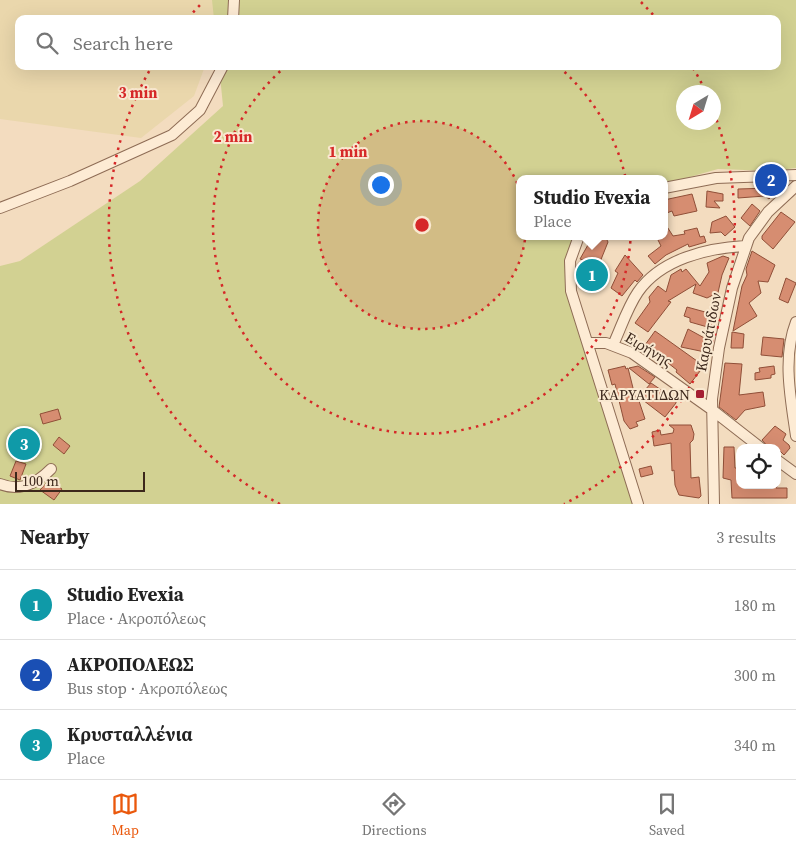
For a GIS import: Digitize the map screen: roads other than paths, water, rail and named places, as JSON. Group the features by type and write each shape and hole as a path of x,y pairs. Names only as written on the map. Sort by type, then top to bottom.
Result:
{"street":[{"path":"233,15 234,0"},
{"path":"0,208 70,181 172,135 200,110 221,70"},
{"path":"668,187 716,178 796,175"},
{"name":"Καρυάτιδων","path":"714,504 711,409 719,348 732,288 745,246 768,212 796,186"},
{"path":"578,240 570,261 570,280 638,504"},
{"path":"613,345 636,295 656,274 667,266 690,256 723,248 745,246"},
{"path":"796,322 790,344 789,373 796,436"},
{"name":"Ειρήνης","path":"588,343 613,345 639,358 711,409 756,444"},
{"path":"781,463 796,474"},
{"path":"0,484 13,489 37,482 51,469"}],"place":[{"name":"ΑΚΡΟΠΟΛΕΩΣ","path":"771,180"},
{"name":"Studio Evexia","path":"592,275"},
{"name":"ΚΑΡΥΑΤΙΔΩΝ","path":"700,394"},
{"name":"Κρυσταλλένια","path":"24,444"}]}
